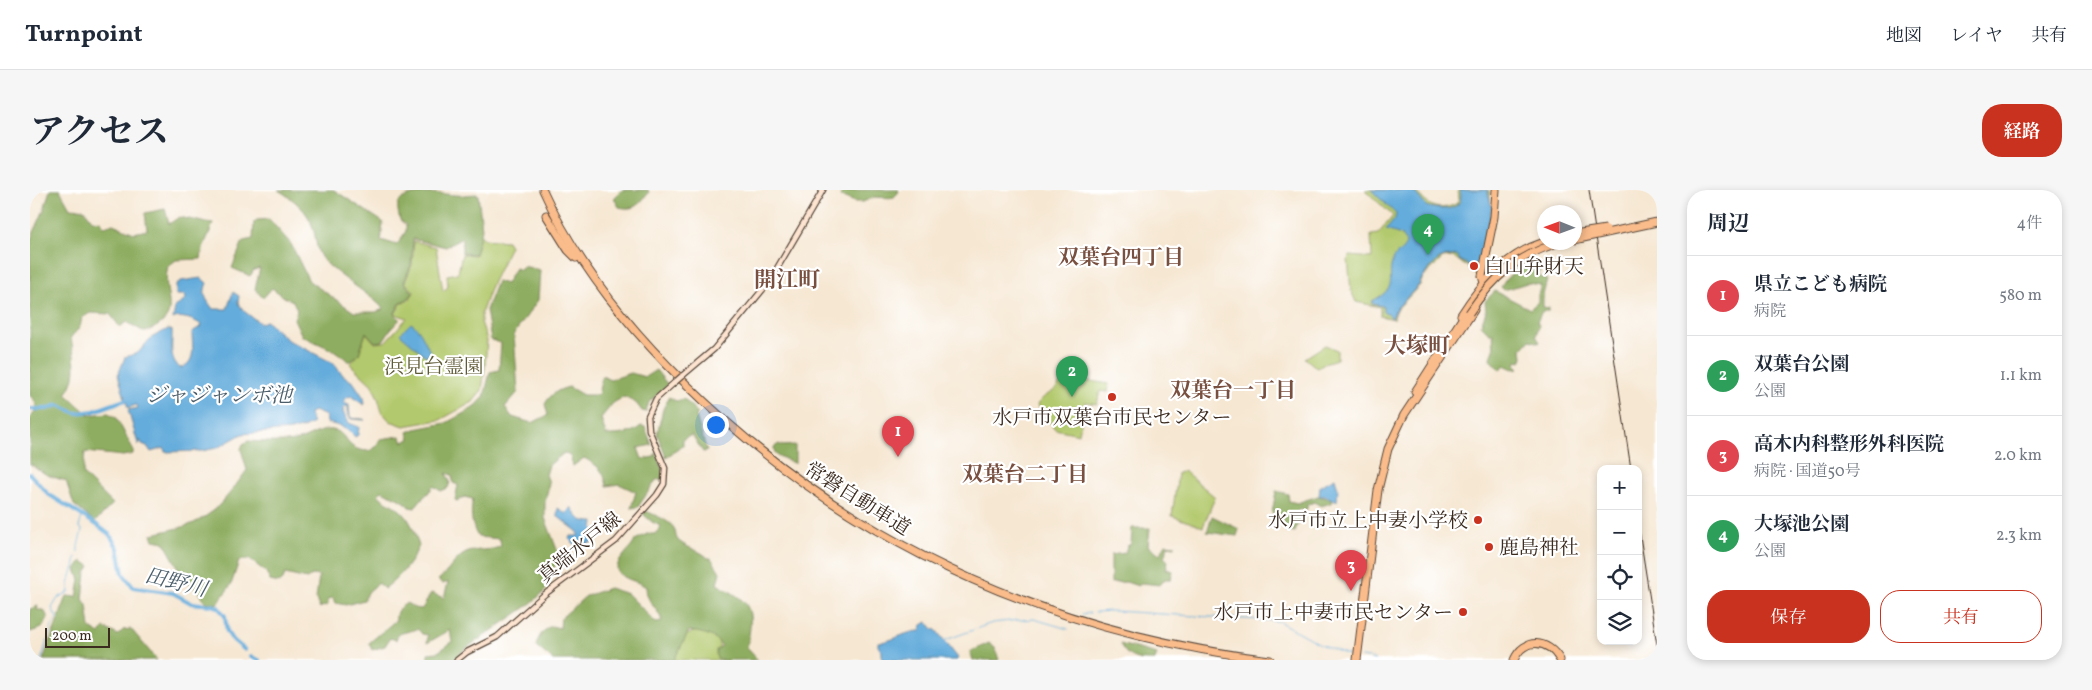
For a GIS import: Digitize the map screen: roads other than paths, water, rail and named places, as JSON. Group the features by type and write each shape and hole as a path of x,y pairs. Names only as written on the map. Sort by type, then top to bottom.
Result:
{"highway":[{"name":"常磐自動車道","path":"539,190 576,258 612,309 673,377 734,434 809,492 898,548 954,577 1020,604 1159,646 1239,660"},
{"name":"常磐自動車道","path":"543,190 560,225 594,278 625,319 655,352 721,418 786,470 868,526 928,559 1005,594 1090,626 1160,642 1270,660"},
{"path":"547,190 560,225"},
{"path":"1418,391 1429,365 1482,279 1494,217 1496,190"},
{"path":"546,215 568,250 576,258"},
{"path":"1582,235 1657,220"},
{"path":"1582,238 1657,220"},
{"path":"1582,236 1601,234"},
{"path":"1482,279 1493,273 1518,253 1537,245"},
{"path":"1356,660 1379,468 1391,432 1486,285 1500,270 1523,254 1537,250"},
{"path":"1468,312 1489,286 1507,268 1539,250"},
{"path":"1418,391 1488,291 1501,277 1523,261 1544,250"},
{"path":"1484,266 1487,274 1493,273"},
{"path":"1482,279 1488,291"},
{"path":"1515,660 1523,647 1535,643 1541,643 1550,648 1560,660"},
{"path":"1515,660 1525,648 1537,645 1548,649 1555,660"}],"main road":[{"name":"真端水戸線","path":"457,660 467,652 497,637 545,594 609,546 625,532 657,495 664,484 666,468 649,430 648,416 656,399 714,349 769,282 823,190"}],"water":[{"path":"1371,190 1413,190 1426,206 1444,209 1456,206 1461,197 1460,190 1487,190 1492,207 1482,260 1477,275 1472,269 1475,269 1476,265 1472,264 1471,269 1469,265 1460,261 1457,255 1444,257 1438,260 1423,276 1419,285 1395,310 1392,319 1388,313 1383,312 1383,306 1373,304 1372,301 1387,291 1390,286 1391,265 1406,243 1401,235 1386,230 1395,219 1396,214"},
{"name":"ジャジャンボ池","path":"201,278 207,283 206,297 213,309 227,309 233,292 239,296 238,303 245,312 260,323 266,321 288,340 333,363 343,375 354,383 364,398 364,405 351,396 346,398 344,403 349,405 350,417 365,420 351,419 348,414 348,406 344,407 343,412 349,423 359,427 358,435 355,437 346,429 327,423 326,416 314,411 309,414 313,423 303,428 242,434 217,448 202,451 165,452 164,448 151,452 140,440 138,444 128,410 138,408 136,405 128,408 118,375 125,357 138,353 151,338 168,329 172,330 172,355 176,364 180,368 189,362 193,348 192,332 202,326 196,321 187,318 179,317 173,319 175,307 186,298 184,295 176,295 176,285 181,281"},
{"path":"411,323 420,332 431,353 427,357 400,334"},
{"path":"1335,478 1338,489 1337,501 1326,496 1319,496 1320,486"},
{"path":"571,507 582,520 594,522 593,528 596,531 592,542 578,548 569,539 570,536 578,536 578,532 557,516 558,508 566,514"},
{"path":"927,622 936,630 958,658 957,660 882,660 882,652 878,642 920,631 922,625"}],"waterway":[{"path":"30,409 47,409 58,405 76,413 94,411 125,400"},
{"name":"田野川","path":"30,474 48,494 109,534 118,548 123,574 133,587 173,593 191,603 218,607 225,616 227,632 231,638"},
{"path":"78,553 82,529 79,527 82,516"},
{"path":"41,660 52,626 57,618 52,608 58,598 69,592 76,557"},
{"path":"1095,612 1112,611"},
{"path":"1113,611 1278,621 1322,645 1351,656"},
{"path":"1082,614 1090,613"},
{"path":"1020,620 1034,619 1068,629"},
{"path":"943,641 992,623 1019,620"},
{"name":"田野川","path":"233,640 245,650"},
{"name":"田野川","path":"251,657 259,660"},
{"path":"1361,657 1369,658"},
{"path":"1371,659 1375,660"}],"railway":[{"path":"1589,190 1630,465"},
{"path":"1642,549 1657,645"}],"place":[{"name":"大塚池公園","path":"1428,255"},
{"name":"白山弁財天","path":"1474,266"},
{"name":"双葉台公園","path":"1072,397"},
{"name":"水戸市双葉台市民センター","path":"1112,397"},
{"name":"県立こども病院","path":"898,457"},
{"name":"水戸市立上中妻小学校","path":"1478,520"},
{"name":"鹿島神社","path":"1489,547"},
{"name":"高木内科整形外科医院","path":"1351,591"},
{"name":"水戸市上中妻市民センター","path":"1463,612"}],"district":[{"name":"双葉台四丁目","path":"1121,257"},
{"name":"開江町","path":"787,279"},
{"name":"大塚町","path":"1417,345"},
{"name":"双葉台一丁目","path":"1233,390"},
{"name":"双葉台二丁目","path":"1025,474"}],"park label":[{"name":"浜見台霊園","path":"434,366"}]}
